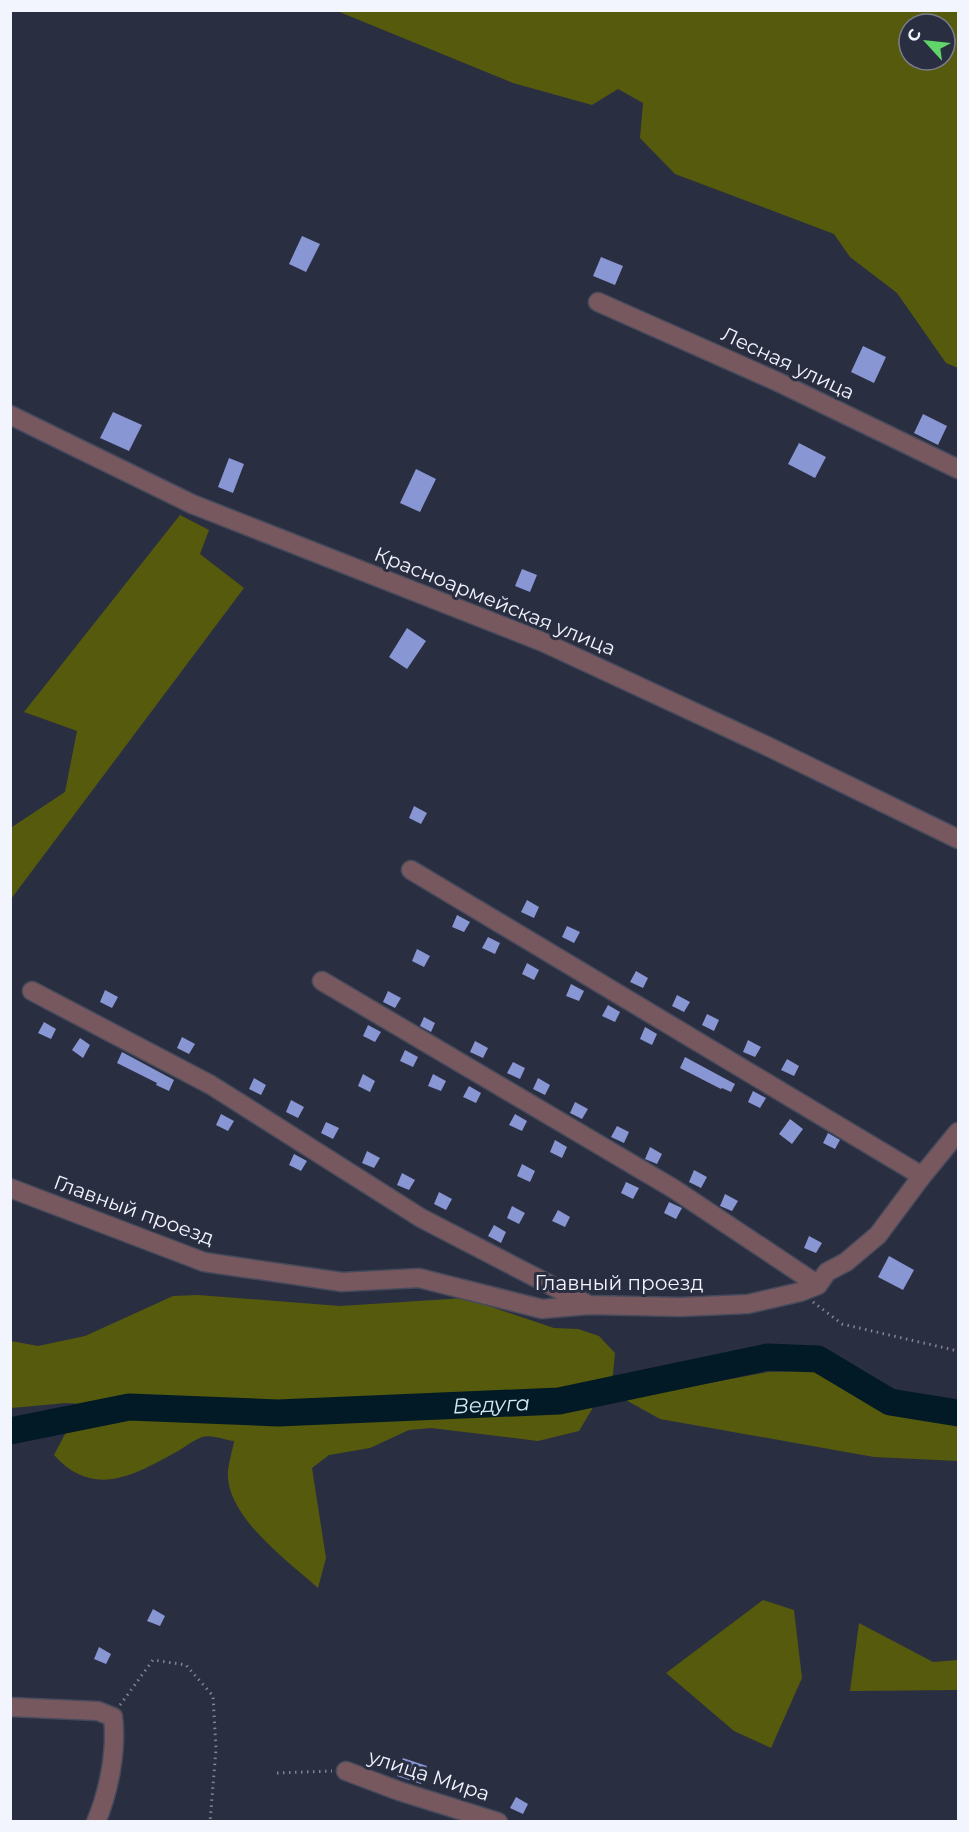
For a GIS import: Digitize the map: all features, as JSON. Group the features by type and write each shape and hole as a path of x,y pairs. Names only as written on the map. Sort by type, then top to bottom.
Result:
{"street":[{"name":"Лесная улица","path":"598,302 776,381 958,469"},
{"name":"Красноармейская улица","path":"10,415 192,504 543,642 769,747 958,839"},
{"path":"411,870 922,1176"},
{"path":"322,981 674,1189 818,1285"},
{"path":"32,991 212,1085 421,1218 589,1305"},
{"name":"Главный проезд","path":"10,1188 204,1262 342,1282 419,1278 542,1309 589,1305 680,1307 748,1304 800,1292 818,1285 827,1272 846,1262 878,1235 958,1132"},
{"path":"10,1707 98,1710 113,1717 115,1733 110,1769 104,1802 96,1821"},
{"name":"улица Мира","path":"346,1771 399,1791 498,1821"}],"path":[{"path":"800,1292 842,1324 958,1351"},
{"path":"113,1717 153,1660 186,1665 213,1696 216,1749 210,1821"},
{"path":"277,1773 346,1771"}],"shaded area":[{"path":"337,11 958,11 958,368 946,363 897,293 850,257 834,234 675,174 640,138 643,103 618,89 592,105 513,83"},
{"path":"180,515 209,530 200,554 244,588 11,899 12,827 65,792 77,731 24,712"},
{"path":"198,1295 340,1306 465,1298 554,1328 578,1329 599,1336 615,1353 613,1374 579,1431 538,1441 431,1428 409,1430 370,1448 329,1455 312,1468 326,1558 318,1588 263,1539 239,1509 228,1478 234,1441 202,1437 147,1468 131,1474 100,1480 84,1477 69,1469 54,1455 81,1404 66,1403 11,1408 11,1341 38,1346 85,1336 173,1296"},
{"path":"812,1371 880,1406 958,1419 958,1461 874,1457 660,1419 624,1399 768,1372"},
{"path":"763,1600 794,1610 802,1678 771,1748 734,1731 666,1673"},
{"path":"859,1623 933,1662 958,1660 958,1690 850,1691"}],"building":[{"path":"302,236 320,244 306,272 289,264"},
{"path":"601,257 623,266 615,285 593,276"},
{"path":"863,346 886,357 874,383 851,372"},
{"path":"113,412 142,425 129,451 100,438"},
{"path":"923,414 947,426 938,445 914,433"},
{"path":"799,443 826,457 815,478 788,464"},
{"path":"229,458 244,464 233,493 218,487"},
{"path":"416,469 436,479 420,512 400,503"},
{"path":"522,569 537,575 530,592 515,586"},
{"path":"407,628 426,641 407,669 389,657"},
{"path":"414,806 427,813 421,824 409,818"},
{"path":"527,900 539,907 534,918 521,912"},
{"path":"457,915 470,922 464,932 452,927"},
{"path":"567,926 580,932 574,943 562,937"},
{"path":"488,937 500,943 495,954 482,948"},
{"path":"417,949 430,956 424,967 412,961"},
{"path":"527,963 539,970 534,980 522,974"},
{"path":"636,971 648,978 643,988 630,982"},
{"path":"571,984 584,991 579,1001 566,996"},
{"path":"105,990 118,997 112,1008 100,1002"},
{"path":"388,991 401,998 395,1008 383,1002"},
{"path":"677,995 690,1002 684,1012 672,1006"},
{"path":"608,1005 620,1012 615,1022 602,1016"},
{"path":"707,1014 719,1020 714,1031 702,1025"},
{"path":"424,1017 435,1023 431,1032 420,1026"},
{"path":"44,1022 56,1029 51,1039 38,1033"},
{"path":"368,1025 381,1032 375,1042 363,1036"},
{"path":"645,1027 657,1034 652,1045 640,1039"},
{"path":"182,1037 195,1044 189,1054 177,1048"},
{"path":"80,1038 90,1045 83,1058 72,1050"},
{"path":"748,1040 761,1047 755,1057 743,1052"},
{"path":"475,1041 488,1048 483,1058 470,1052"},
{"path":"405,1050 418,1057 413,1067 400,1061"},
{"path":"122,1052 174,1080 169,1091 117,1063"},
{"path":"685,1057 735,1084 731,1092 680,1068"},
{"path":"787,1059 799,1066 794,1076 781,1070"},
{"path":"513,1062 525,1068 520,1079 507,1073"},
{"path":"363,1074 375,1081 370,1092 358,1086"},
{"path":"433,1074 446,1081 441,1091 428,1086"},
{"path":"254,1078 266,1085 261,1095 249,1089"},
{"path":"538,1078 550,1085 545,1095 533,1089"},
{"path":"469,1086 481,1093 476,1103 463,1097"},
{"path":"753,1091 766,1098 760,1108 748,1102"},
{"path":"291,1100 304,1107 298,1118 286,1112"},
{"path":"575,1102 588,1109 582,1119 570,1113"},
{"path":"221,1114 234,1121 228,1131 216,1125"},
{"path":"515,1114 527,1121 522,1131 509,1125"},
{"path":"790,1119 803,1129 792,1144 779,1134"},
{"path":"326,1122 339,1128 333,1139 321,1133"},
{"path":"617,1126 629,1132 624,1143 611,1137"},
{"path":"828,1133 840,1140 835,1149 823,1143"},
{"path":"555,1140 567,1147 562,1158 550,1152"},
{"path":"650,1147 662,1154 657,1164 645,1159"},
{"path":"367,1151 380,1158 374,1168 362,1163"},
{"path":"294,1154 307,1161 301,1171 289,1165"},
{"path":"522,1164 535,1171 530,1182 517,1176"},
{"path":"694,1170 707,1177 701,1188 689,1182"},
{"path":"402,1173 415,1180 409,1190 397,1185"},
{"path":"626,1182 639,1188 633,1199 621,1193"},
{"path":"439,1192 452,1199 446,1210 434,1204"},
{"path":"725,1194 738,1201 732,1211 720,1206"},
{"path":"669,1202 682,1208 676,1219 664,1213"},
{"path":"512,1206 525,1213 519,1224 507,1218"},
{"path":"558,1210 570,1217 565,1227 552,1221"},
{"path":"494,1225 506,1232 501,1243 488,1236"},
{"path":"809,1236 822,1243 816,1253 804,1248"},
{"path":"889,1256 914,1270 903,1290 878,1277"},
{"path":"153,1609 165,1616 160,1626 147,1621"},
{"path":"99,1647 111,1654 106,1664 94,1659"},
{"path":"403,1758 427,1766 421,1784 397,1776"},
{"path":"516,1797 528,1804 523,1814 510,1808"}],"waterway":[{"name":"Ведуга","path":"10,1431 129,1407 278,1413 559,1401 768,1357 818,1359 890,1402 958,1413"}]}
